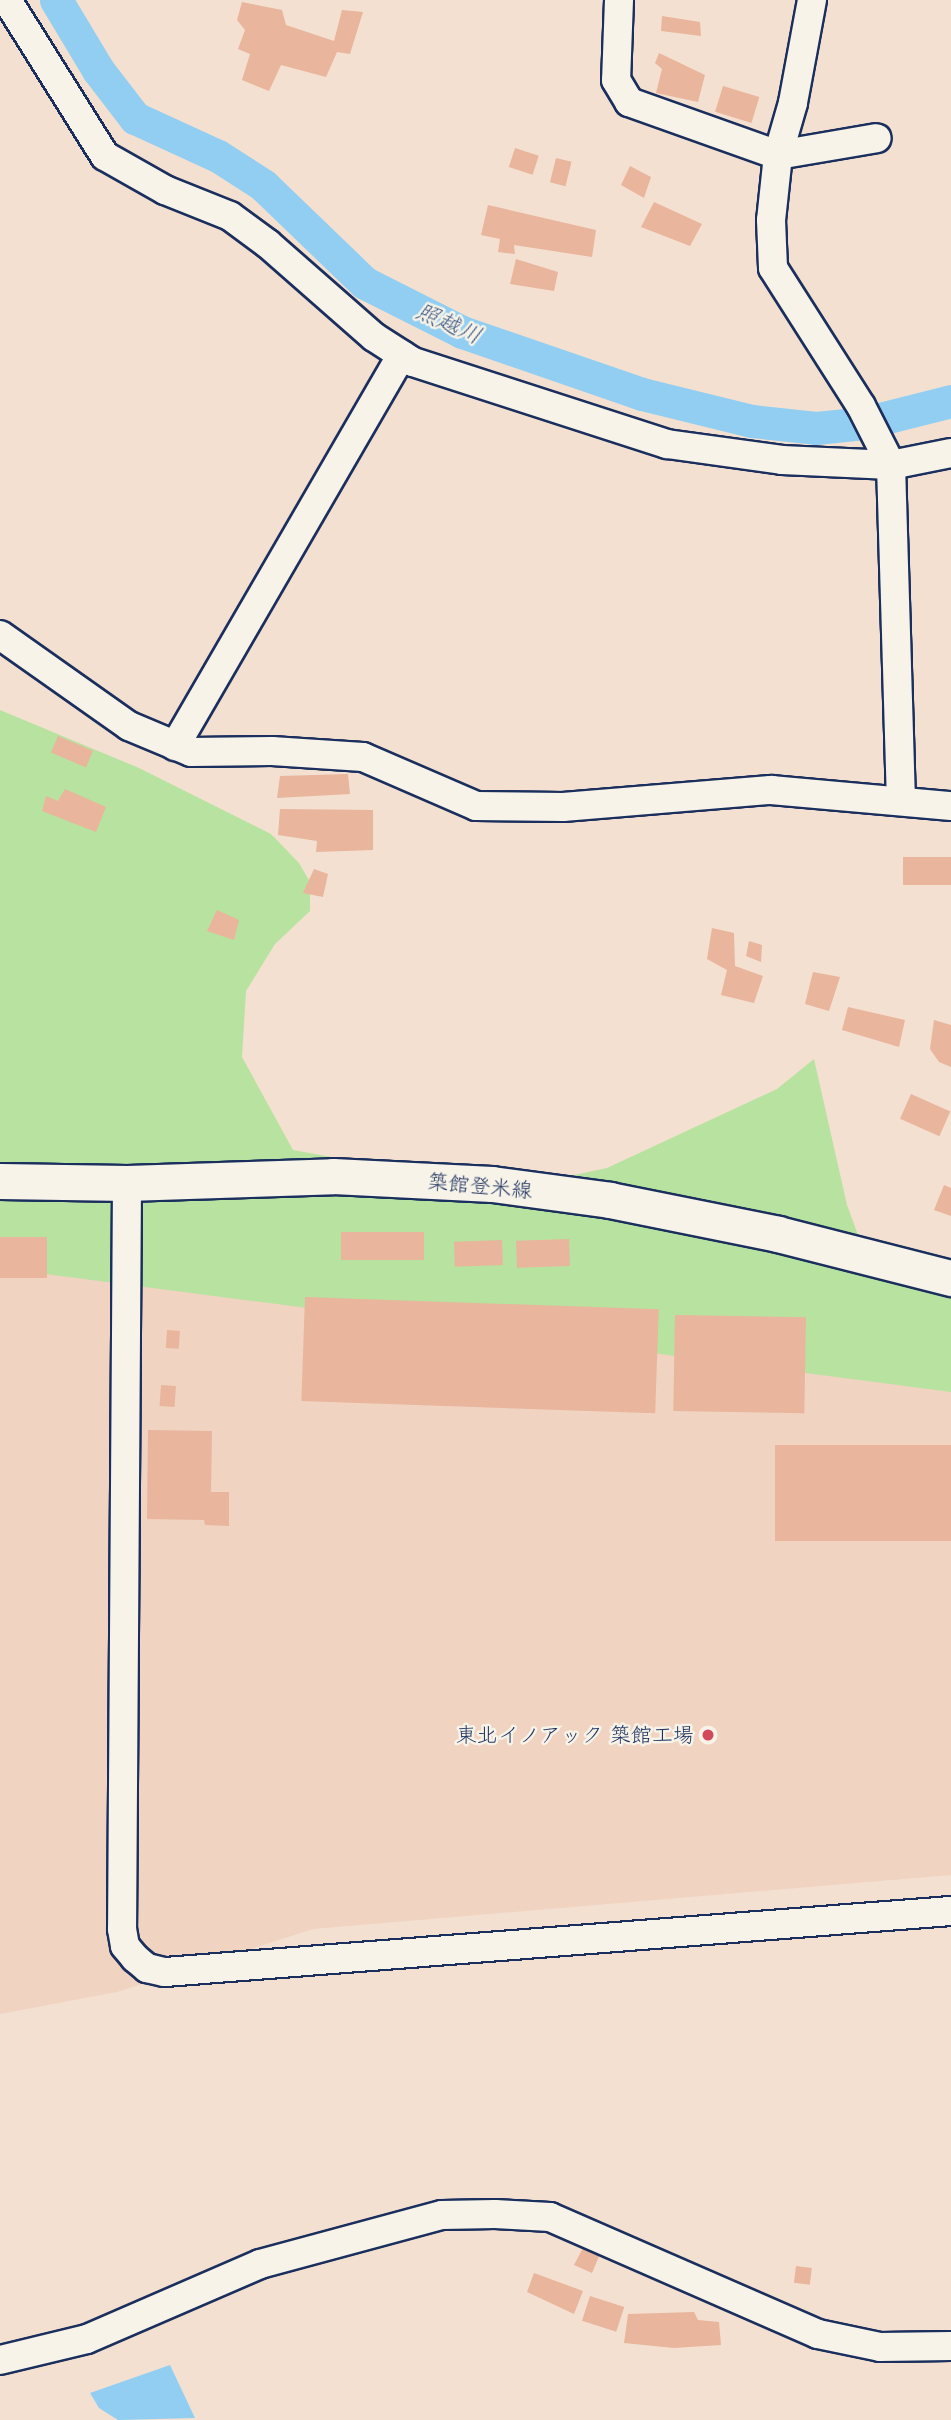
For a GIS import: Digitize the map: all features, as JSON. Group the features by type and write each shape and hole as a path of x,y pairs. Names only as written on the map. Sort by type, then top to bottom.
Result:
{"main road":[{"name":"築館登米線","path":"0,1181 127,1183 333,1176 492,1184 610,1200 765,1231 951,1278"}],"street":[{"path":"6,0 105,156 153,185 230,216 268,244 374,337 402,355 451,377 667,444 782,460 891,465 951,453"},
{"path":"619,0 616,80 629,102 778,155 877,138"},
{"path":"811,0 793,103 778,155 771,220 772,268 861,407 891,465 901,800"},
{"path":"175,746 402,355"},
{"path":"0,635 129,726 191,752 363,757 476,806 564,807 771,790 951,806"},
{"path":"127,1183 122,1929 125,1946 135,1958 147,1968 165,1972 951,1911"},
{"path":"0,2360 87,2339 260,2264 442,2215 482,2214 550,2217 818,2334 880,2347 951,2346"}],"shaded area":[{"path":"0,1224 951,1314 951,1875 313,1929 117,1992 0,2014"}],"green space":[{"path":"0,710 139,768 271,834 299,863 310,882 310,911 275,944 246,991 242,1057 293,1150 509,1189 607,1168 777,1089 814,1059 847,1205 859,1238 951,1263 951,1392 0,1268"}],"water":[{"path":"170,2365 195,2418 118,2420 99,2408 90,2393"}],"building":[{"path":"242,2 282,10 286,25 334,41 342,10 363,12 350,54 337,52 326,77 281,65 269,91 242,80 250,54 238,49 245,30 237,20"},
{"path":"662,16 700,22 701,36 661,31"},
{"path":"659,53 705,75 698,102 656,93 662,69 655,63"},
{"path":"723,86 759,97 751,123 715,112"},
{"path":"515,148 539,156 533,175 509,167"},
{"path":"556,158 572,162 565,186 550,182"},
{"path":"630,166 651,177 644,198 621,185"},
{"path":"654,202 702,224 690,246 641,227"},
{"path":"488,205 596,230 592,257 514,245 515,254 498,252 500,239 481,235"},
{"path":"516,259 558,272 554,291 510,284"},
{"path":"58,736 93,751 86,767 51,753"},
{"path":"348,774 350,794 277,798 280,776"},
{"path":"65,789 106,807 96,832 42,811 46,796 58,801"},
{"path":"280,809 373,810 373,850 316,852 317,841 278,835"},
{"path":"903,857 951,857 951,885 903,885"},
{"path":"314,869 328,874 323,897 303,893"},
{"path":"217,910 239,920 234,940 207,931"},
{"path":"712,928 734,933 735,966 763,976 754,1003 721,995 727,970 707,959"},
{"path":"749,941 762,945 761,962 746,956"},
{"path":"813,972 840,977 829,1011 805,1004"},
{"path":"848,1007 905,1020 899,1047 842,1030"},
{"path":"934,1020 951,1025 951,1067 939,1062 930,1049"},
{"path":"911,1094 950,1111 939,1136 900,1119"},
{"path":"944,1185 951,1188 951,1216 934,1210"},
{"path":"341,1232 424,1232 424,1260 341,1260"},
{"path":"0,1237 47,1237 47,1278 0,1278"},
{"path":"569,1239 570,1266 517,1268 516,1241"},
{"path":"502,1240 503,1265 455,1267 454,1242"},
{"path":"305,1297 659,1309 655,1413 301,1401"},
{"path":"675,1315 806,1317 804,1413 673,1411"},
{"path":"167,1330 180,1331 179,1349 166,1348"},
{"path":"161,1385 176,1386 174,1407 160,1406"},
{"path":"148,1430 212,1431 211,1492 229,1492 229,1526 205,1525 204,1520 147,1519"},
{"path":"775,1445 951,1445 951,1541 775,1541"},
{"path":"583,2248 600,2254 592,2273 574,2265"},
{"path":"796,2266 812,2268 810,2285 794,2283"},
{"path":"534,2273 583,2291 574,2314 527,2292"},
{"path":"590,2296 624,2307 616,2332 582,2321"},
{"path":"694,2312 698,2320 719,2322 721,2345 674,2348 624,2343 628,2314"}],"waterway":[{"name":"照越川","path":"56,0 98,70 135,118 218,156 263,185 365,283 462,332 642,394 752,421 816,428 864,423 951,401"}],"place":[{"name":"東北イノアック 築館工場","path":"708,1735"}]}
